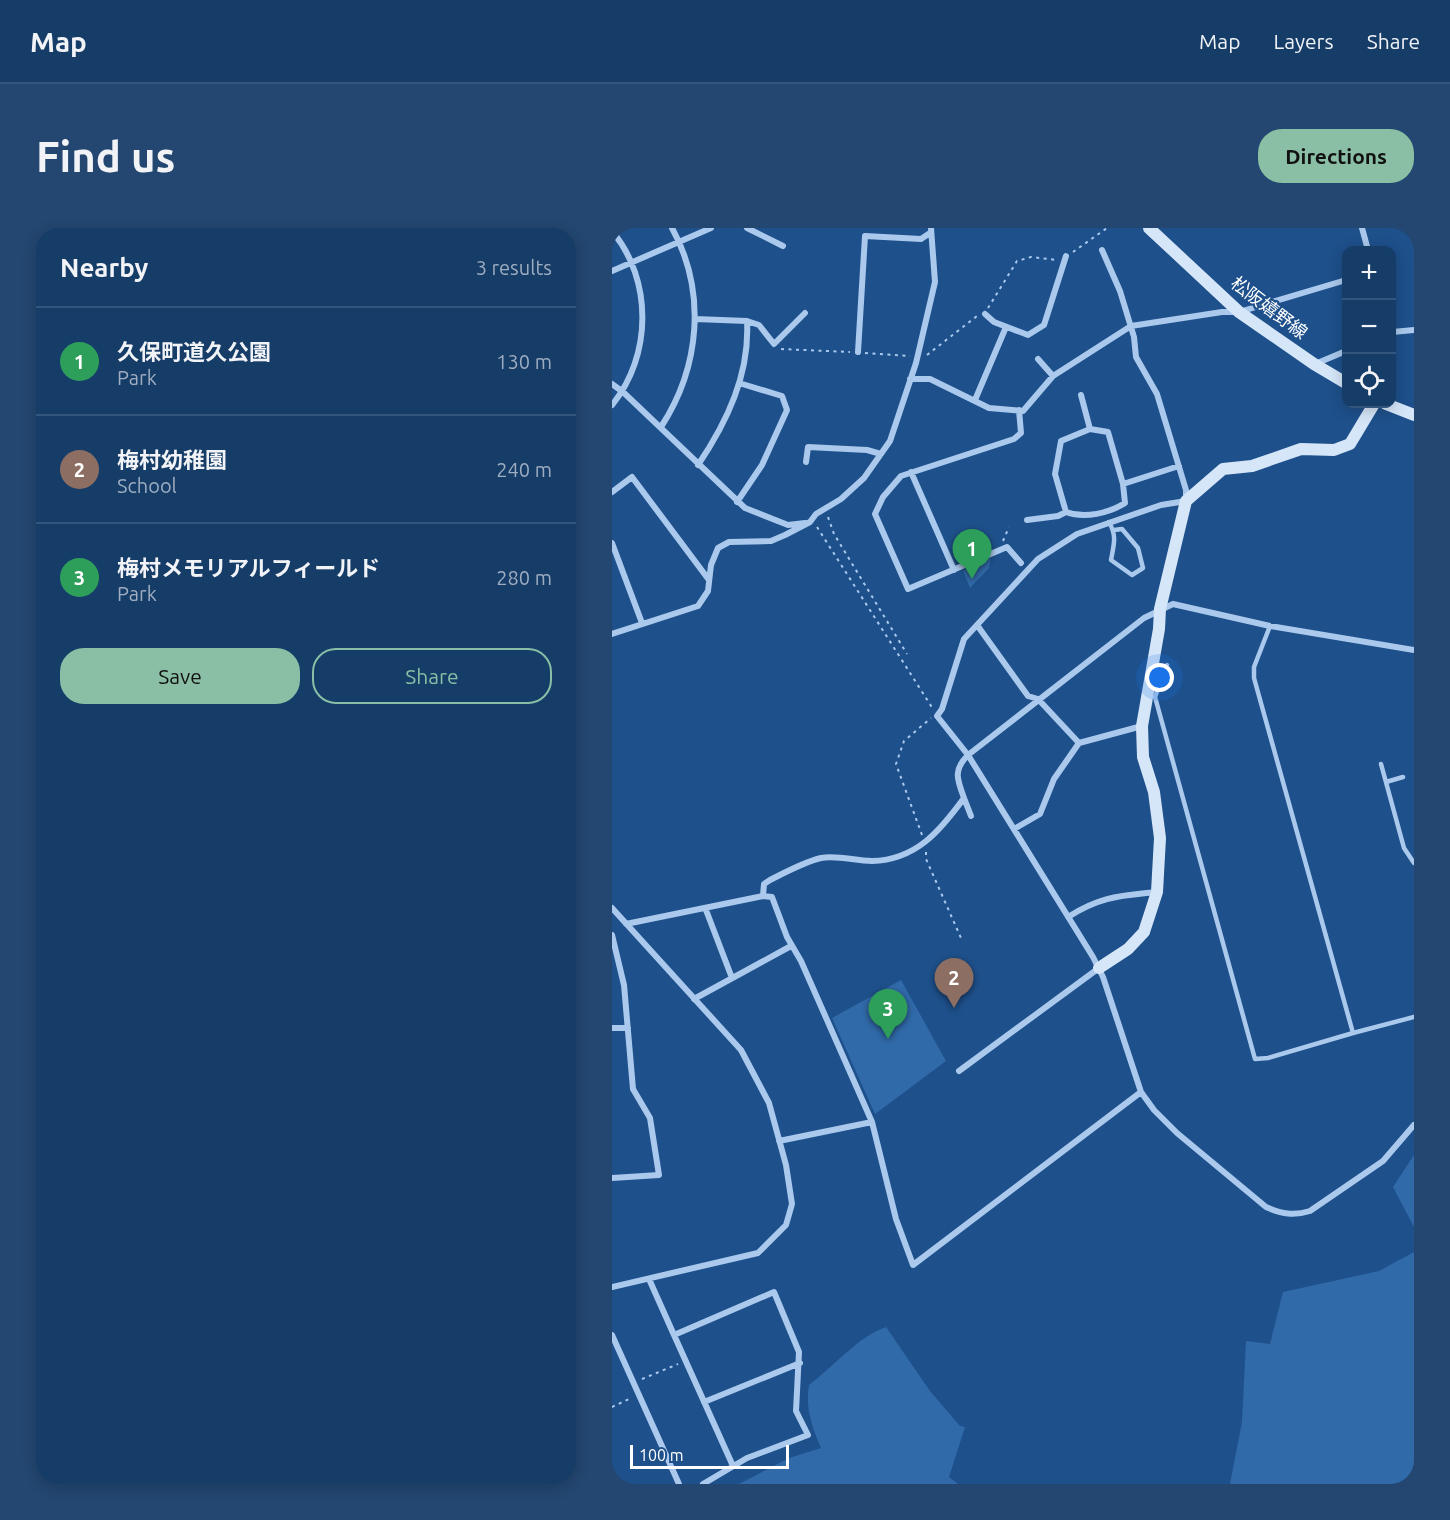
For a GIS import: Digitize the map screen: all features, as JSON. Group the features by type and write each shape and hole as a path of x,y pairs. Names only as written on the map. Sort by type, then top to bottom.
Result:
{"street":[{"path":"661,427 674,405 686,376 695,319 693,284 672,228"},
{"path":"612,271 711,228"},
{"path":"747,228 783,246"},
{"name":"松阪嬉野線","path":"1149,228 1239,312 1314,364 1342,379"},
{"path":"1362,228 1367,246"},
{"path":"858,352 865,236 921,239 931,230"},
{"path":"612,634 698,606 708,591 711,565 718,548 739,541 771,542 810,522 864,478 890,441 917,360 934,282 931,230"},
{"path":"612,231 631,262 641,298 643,323 639,355 623,392 612,405"},
{"path":"959,1071 1128,949 1144,932 1157,892 1160,838 1154,792 1143,758 1142,726 1160,609 1186,501 1179,466 1157,394 1136,357 1131,326 1102,250"},
{"path":"985,314 994,322 1028,335 1044,325 1066,256"},
{"path":"910,379 930,379 989,408 1023,411 1053,376 1131,326 1222,312 1239,312 1342,281"},
{"path":"695,319 747,321 759,325 774,344 805,313"},
{"path":"698,465 718,433 739,383 746,350 747,321"},
{"path":"975,400 1006,327"},
{"path":"1396,332 1414,330"},
{"path":"1314,364 1342,353"},
{"path":"1038,359 1053,376"},
{"path":"737,502 762,465 787,410 782,396 739,383"},
{"path":"612,384 661,427 745,508 788,525 810,522"},
{"path":"1081,394 1090,429"},
{"path":"1372,408 1350,444 1334,450 1301,449 1252,466 1223,469 1186,501 1161,505 1077,534 1038,559 964,639 942,709 937,716 968,755 1099,968 1141,1092 1154,1110 1178,1133 1266,1207 1278,1212 1297,1215 1310,1211 1383,1161 1414,1125"},
{"path":"1396,408 1414,415"},
{"path":"1018,410 1021,434 1014,439 901,476 883,497 875,514 908,589 1007,547 1021,563"},
{"path":"1027,520 1058,516 1066,512 1072,514 1103,513 1125,502 1124,484 1108,432 1090,429 1062,441 1055,474 1066,512"},
{"path":"806,462 808,447 867,450 881,454"},
{"path":"1124,484 1179,466"},
{"path":"911,472 954,570"},
{"path":"612,492 632,477 710,580"},
{"path":"612,543 642,623"},
{"path":"971,816 956,776 959,764 1038,699 1144,618 1173,604 1270,626 1414,650"},
{"path":"977,625 1028,696 1038,699 1079,743"},
{"path":"1014,829 1040,814 1054,779 1079,743 1142,726"},
{"path":"763,896 764,884 816,860 845,858 873,861 910,853 940,831 964,798"},
{"path":"1068,917 1091,902 1109,897 1157,892"},
{"path":"626,924 706,910 763,896 772,897 791,946 801,961 872,1122 896,1219 913,1264 1141,1092"},
{"path":"612,908 741,1050 757,1076 769,1103 786,1165 792,1204 786,1225 758,1252 649,1280 612,1287"},
{"path":"706,910 732,978"},
{"path":"612,935 624,985 633,1089 650,1118 659,1175 612,1179"},
{"path":"694,999 791,946"},
{"path":"612,1028 628,1028"},
{"path":"779,1142 872,1122"},
{"path":"649,1280 733,1466"},
{"path":"674,1335 774,1292 800,1352 796,1411 808,1435 733,1466 703,1484"},
{"path":"612,1335 679,1484"},
{"path":"704,1402 800,1363"},
{"path":"612,1480 614,1484"}],"lane":[{"path":"1109,522 1116,535 1112,560 1132,575 1143,568 1138,548 1122,529 1114,530"},
{"path":"1270,626 1254,667 1254,678 1353,1033"},
{"path":"1167,665 1155,697 1256,1059 1268,1058 1414,1017"},
{"path":"1381,764 1404,848 1414,863"},
{"path":"1386,782 1403,777"}],"path":[{"path":"774,344 779,348 858,352 917,360 976,316 985,314 1017,261 1031,257 1058,260 1107,228"},
{"path":"825,509 834,534 908,654"},
{"path":"810,522 816,526 932,707"},
{"path":"937,716 930,718 904,741 896,764 925,843 926,859 962,938"},
{"path":"634,1383 685,1360"},
{"path":"612,1407 639,1395"}],"shaded area":[{"path":"991,558 989,568 970,588 963,571"},
{"path":"901,980 946,1061 875,1114 832,1018"},
{"path":"1414,1155 1414,1227 1393,1187"},
{"path":"1414,1252 1414,1484 1230,1484 1242,1422 1246,1341 1270,1344 1283,1292 1379,1271"},
{"path":"886,1327 930,1391 960,1426 965,1427 949,1477 958,1484 739,1484 789,1458 821,1448 810,1417 809,1385 856,1344"}],"place":[{"name":"久保町道久公園","path":"972,579"},
{"name":"梅村幼稚園","path":"954,1008"},
{"name":"梅村メモリアルフィールド","path":"888,1039"}]}
